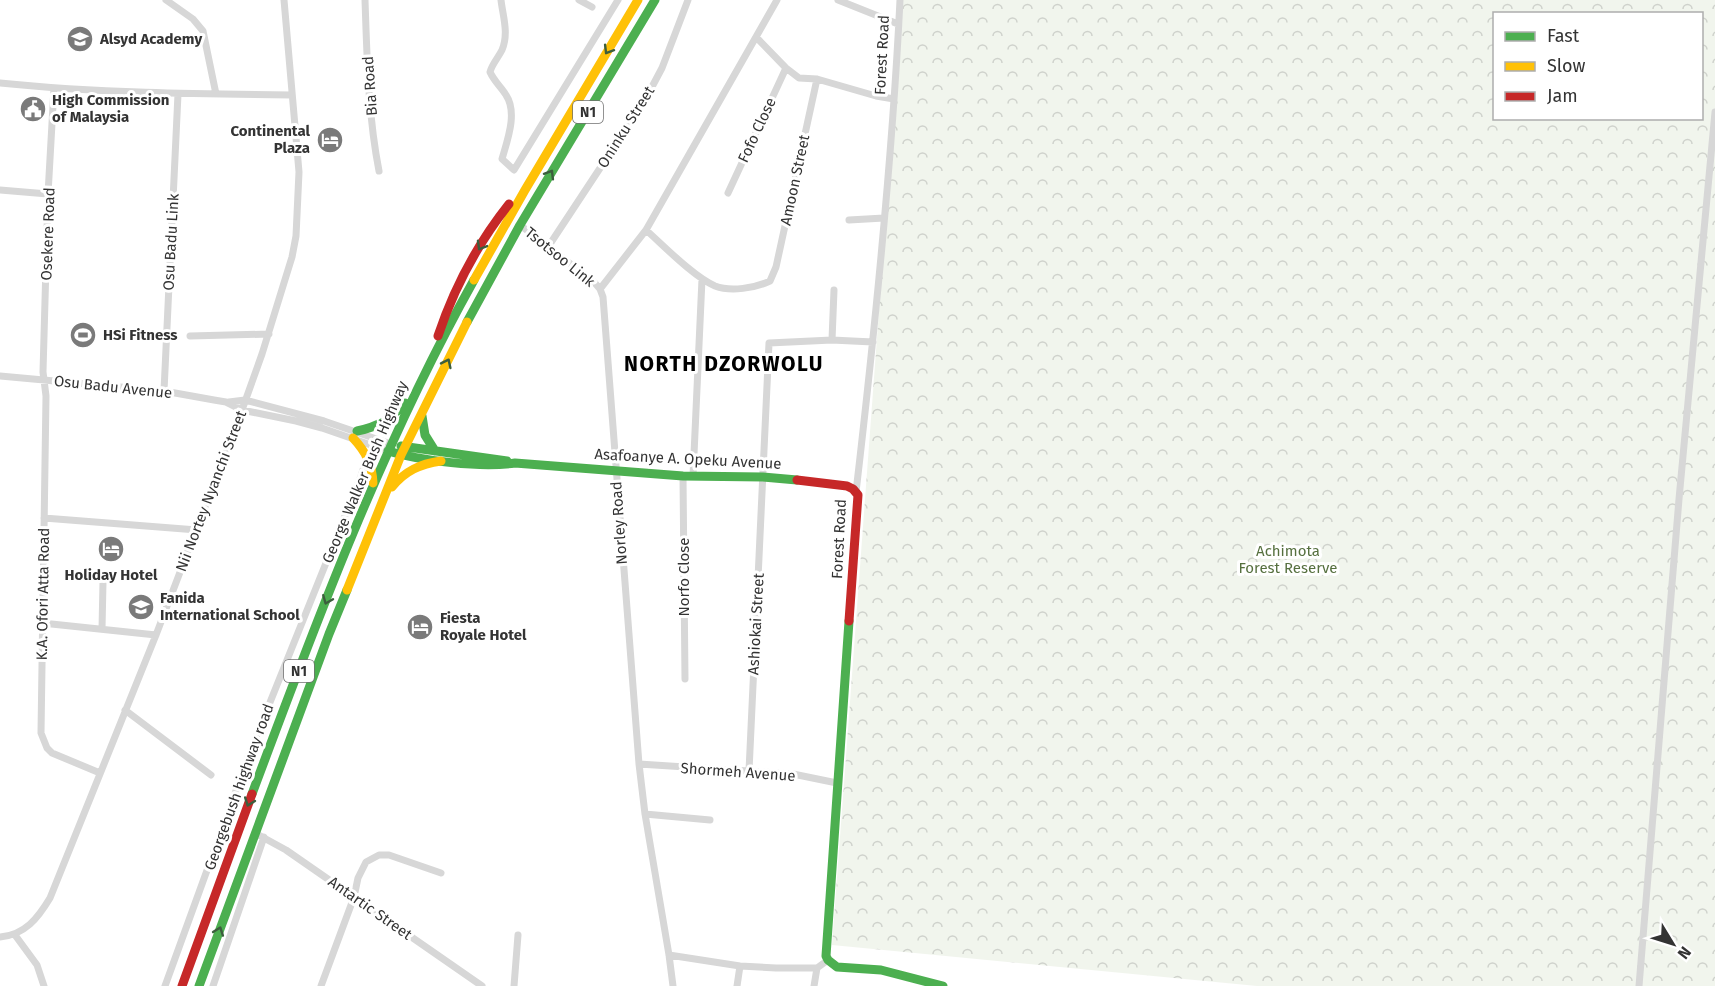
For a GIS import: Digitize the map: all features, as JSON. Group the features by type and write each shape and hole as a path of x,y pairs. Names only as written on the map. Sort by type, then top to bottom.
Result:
{"main road":[{"name":"George Walker Bush Highway","path":"182,986 312,637 390,447 432,360 444,318 466,272 499,216 528,183 638,0"},
{"name":"George Walker Bush Highway","path":"255,833 299,716 320,680 355,592 367,538 403,451 464,327 520,225 655,0"},
{"path":"373,488 372,465 355,435 384,424 396,415 418,386"},
{"path":"422,415 424,434 435,452"},
{"path":"390,447 403,451"},
{"name":"Asafoanye A. Opeku Avenue","path":"403,451 441,460 500,465 515,463"},
{"name":"Asafoanye A. Opeku Avenue","path":"403,451 435,452 515,463 688,476 763,477 840,484 856,492"},
{"path":"381,503 398,479 407,471 419,464 441,460"},
{"name":"Forest Road","path":"828,960 826,952 837,783 858,502 856,492"},
{"path":"199,986 255,833"},
{"path":"828,960 837,967 881,970 943,986"}],"street":[{"path":"166,0 194,19 203,31 216,94"},
{"name":"Nii Nortey Nyanchi Street","path":"15,935 36,919 50,898 197,530 242,410 292,257 296,236 299,172 284,0"},
{"name":"Bia Road","path":"365,0 370,104 379,171"},
{"path":"501,0 506,24 505,37 502,50 490,72 492,78 507,96 511,108 502,159 514,170 618,0"},
{"path":"579,0 592,7"},
{"name":"Oninku Street","path":"548,247 645,100 662,68 688,0"},
{"path":"600,289 646,230 777,0"},
{"path":"838,0 898,24"},
{"name":"Forest Road","path":"856,492 885,218 900,0"},
{"path":"756,37 799,78 817,79 894,99"},
{"name":"Fofo Close","path":"728,193 786,68"},
{"name":"Amoon Street","path":"702,279 716,286 728,288 756,287 770,281 776,267 817,79"},
{"path":"0,83 178,94 292,95"},
{"name":"Osekere Road","path":"45,380 48,194 54,88"},
{"name":"Osu Badu Link","path":"164,391 178,94"},
{"path":"1639,986 1679,499 1715,112"},
{"path":"0,190 48,194"},
{"path":"849,220 885,218"},
{"name":"Tsotsoo Link","path":"520,225 600,289"},
{"path":"646,230 702,279"},
{"name":"Norfo Close","path":"685,679 688,476 702,279"},
{"name":"Norley Road","path":"600,289 603,297 639,764 673,986"},
{"path":"834,290 832,340 873,342"},
{"path":"190,336 268,334"},
{"name":"Ashiokai Street","path":"749,771 769,343 832,340"},
{"name":"Osu Badu Avenue","path":"0,376 164,391 226,402 245,400 324,421 390,447"},
{"name":"K.A. Ofori Atta Road","path":"45,380 41,732 44,744 58,756 100,773"},
{"name":"Osu Badu Avenue","path":"226,402 242,410 355,435"},
{"name":"Georgebush highway road","path":"165,986 250,752 368,455"},
{"path":"44,518 197,530"},
{"path":"102,629 103,582"},
{"path":"42,623 156,635"},
{"path":"125,710 211,775"},
{"name":"Shormeh Avenue","path":"639,764 793,774 837,783"},
{"path":"645,814 710,820"},
{"name":"Antartic Street","path":"255,833 286,850 482,986"},
{"path":"213,986 264,837"},
{"path":"321,986 354,897 358,878 366,862 379,855 389,855 441,873"},
{"path":"0,937 15,935 37,965 44,986"},
{"path":"514,986 518,935"},
{"path":"669,956 740,966 776,968 817,968 828,960"},
{"path":"737,986 740,966"},
{"path":"814,986 817,968"}],"green space":[{"name":"Achimota Forest Reserve","path":"902,0 1715,0 1715,986 1257,986 832,945"}],"traffic: fast":[{"path":"467,322 520,225 655,0"},
{"path":"252,794 353,532 410,404 474,280"},
{"path":"357,431 384,422 405,403"},
{"path":"422,416 425,435 435,451"},
{"path":"401,446 507,461"},
{"path":"388,451 434,461 469,464 515,463 683,476 763,477 797,480"},
{"path":"199,986 347,590"},
{"path":"849,621 826,956 837,967 881,970 943,986"}],"traffic: slow":[{"path":"474,280 638,0"},
{"path":"347,590 401,455 467,322"},
{"path":"353,438 368,459 373,483"},
{"path":"392,487 413,469 441,461"}],"traffic: jam":[{"path":"438,336 451,301 468,267 487,234 509,204"},
{"path":"797,480 847,486 858,495 849,621"},
{"path":"182,986 252,794"}],"place":[{"name":"Alsyd Academy","path":"80,39"},
{"name":"High Commission of Malaysia","path":"33,109"},
{"name":"Continental Plaza","path":"330,140"},
{"name":"HSi Fitness","path":"83,335"},
{"name":"Holiday Hotel","path":"111,549"},
{"name":"Fanida International School","path":"141,607"},
{"name":"Fiesta Royale Hotel","path":"420,627"}],"district":[{"name":"NORTH DZORWOLU","path":"724,364"}]}
